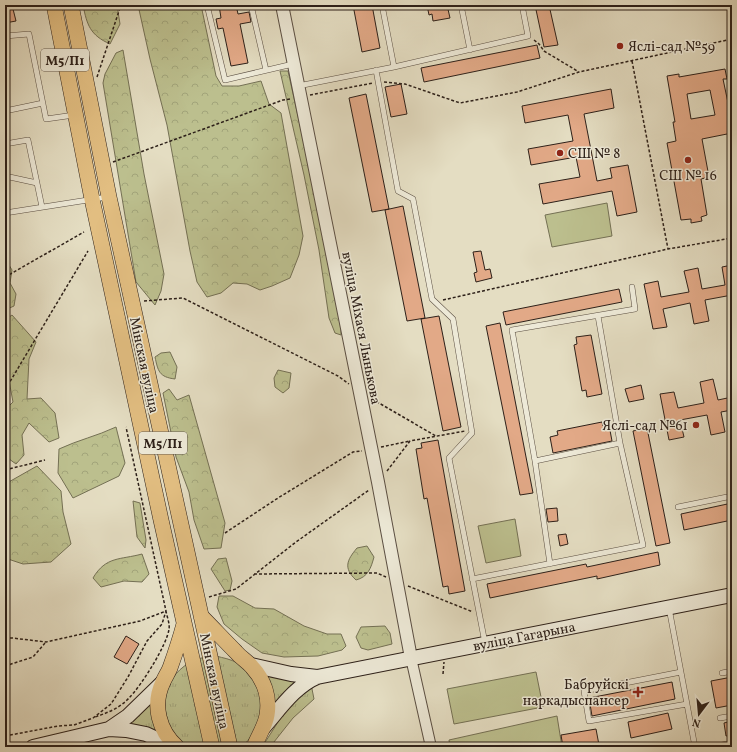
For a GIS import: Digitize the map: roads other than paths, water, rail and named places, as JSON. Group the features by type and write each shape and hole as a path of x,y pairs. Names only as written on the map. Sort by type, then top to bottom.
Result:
{"main road":[{"name":"Мінская вуліца","path":"54,5 109,197 230,747"},
{"name":"Мінская вуліца","path":"71,5 84,113 92,199 161,520 185,621 212,747"},
{"name":"вуліца Гагарына","path":"246,662 291,674 317,677 732,595"},
{"path":"201,616 258,674 264,684 267,695 267,717 256,740"},
{"path":"177,747 164,731 159,719 158,707 159,694 177,649 185,621"},
{"path":"109,729 128,716 179,662 192,654 220,651 231,654 246,662"},
{"name":"вуліца Гагарына","path":"256,740 286,701 298,690 317,677"},
{"path":"32,747 109,729 126,730 146,734 174,747"}],"street":[{"name":"вуліца Міхася Лынькова","path":"282,5 378,482 410,658"},
{"path":"410,658 431,747"}],"lane":[{"path":"207,5 225,80 293,64"},
{"path":"251,5 266,70"},
{"path":"382,5 394,67"},
{"path":"461,5 470,50"},
{"path":"299,92 376,70 528,36 522,5"},
{"path":"5,36 29,34 46,119 84,113"},
{"path":"376,70 398,191 413,200 432,299 454,319 472,433 449,458 485,644"},
{"path":"5,111 43,103"},
{"path":"5,144 28,140 42,207"},
{"path":"5,176 37,183"},
{"path":"5,213 109,197"},
{"path":"550,564 535,461 512,330 636,309 632,287"},
{"path":"472,579 643,545 620,443 598,316"},
{"path":"535,461 620,443"},
{"path":"678,507 732,496"},
{"path":"669,608 695,747"},
{"path":"722,673 732,671"},
{"path":"681,672 584,691 589,721 687,704"},
{"path":"720,718 732,716"},
{"path":"712,747 732,743"}],"place":[{"name":"Яслі-сад №59","path":"620,46"},
{"name":"СШ № 8","path":"560,153"},
{"name":"СШ № 16","path":"688,160"},
{"name":"Яслі-сад №61","path":"696,425"},
{"name":"Бабруйскі наркадыспансер","path":"638,692"}]}
